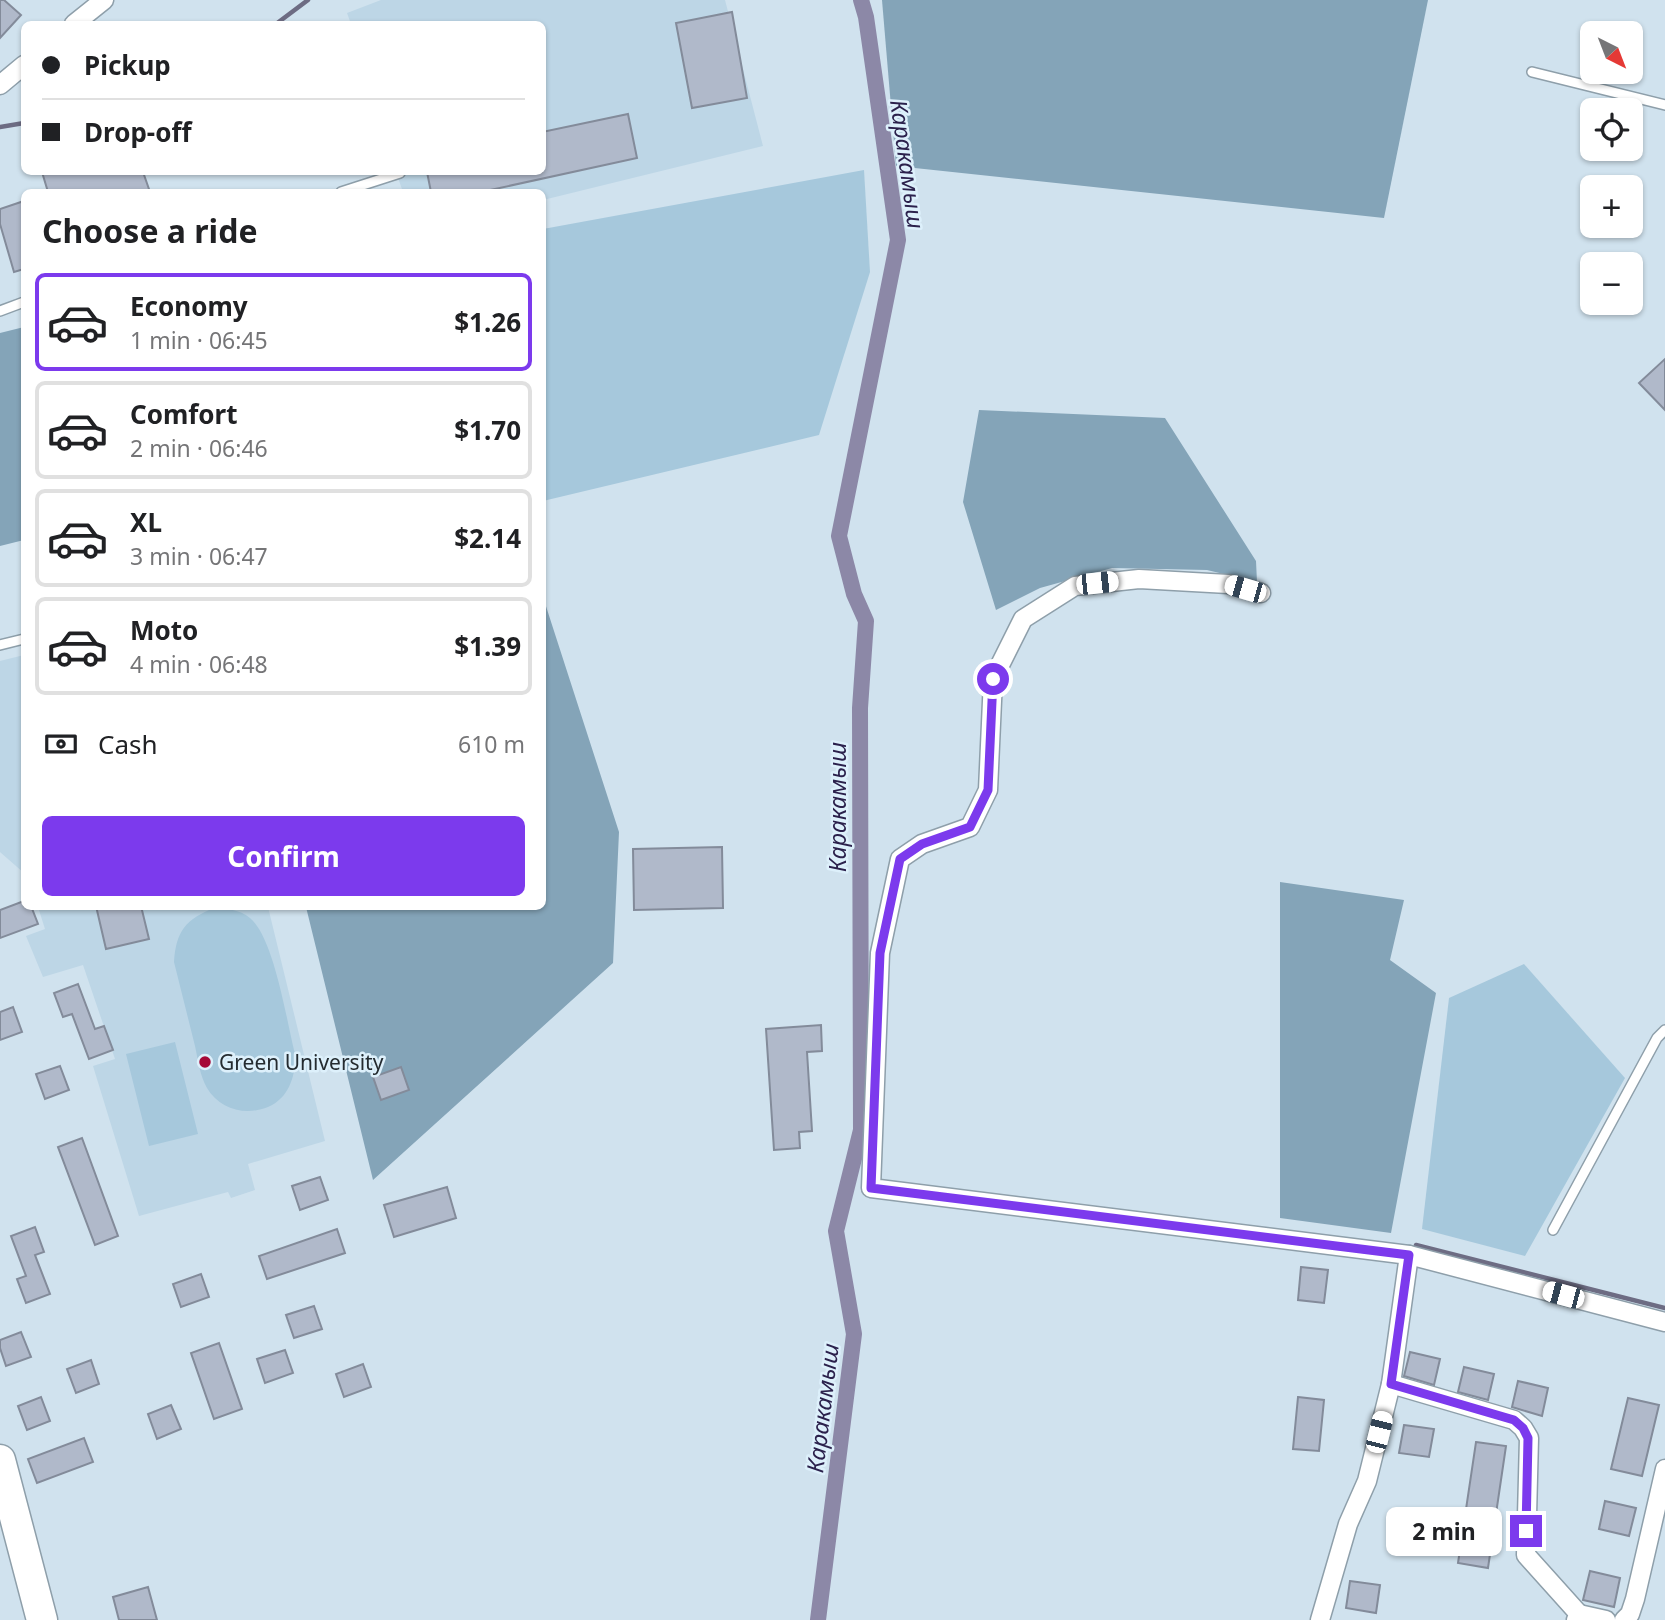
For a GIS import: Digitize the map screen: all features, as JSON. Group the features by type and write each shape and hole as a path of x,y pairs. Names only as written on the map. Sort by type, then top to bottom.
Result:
{"highway":[{"path":"2,1480 42,1620"}],"street":[{"path":"78,21 104,0"},
{"path":"0,85 21,68"},
{"path":"1261,593 1228,584 1139,579 1075,586 1023,618 993,679 988,790 970,827 922,844 900,859 880,953 871,1188 1409,1255 1665,1322"},
{"path":"1320,1620 1348,1524 1367,1481 1391,1384 1409,1255"},
{"path":"1391,1384 1514,1420 1523,1428 1528,1438 1526,1555 1578,1617 1606,1620"},
{"path":"1624,1620 1630,1614 1635,1599 1665,1469"}],"lane":[{"path":"1532,72 1665,105"},
{"path":"350,189 394,175"},
{"path":"0,310 21,303"},
{"path":"0,645 21,640"},
{"path":"1553,1230 1657,1038 1665,1030"}],"shaded area":[{"path":"381,0 725,0 763,146 546,199 546,189 402,189 397,175 546,175 546,21 350,21 347,13"},
{"path":"882,0 1428,0 1384,218 896,166"},
{"path":"864,170 870,272 819,435 546,500 546,228"},
{"path":"21,328 21,541 0,546 0,333"},
{"path":"979,410 1165,418 1256,561 1257,582 1207,570 1112,568 1040,588 996,610 963,502"},
{"path":"546,606 619,832 613,963 373,1180 307,910 546,910"},
{"path":"21,656 21,870 0,852 0,661"},
{"path":"1280,882 1404,900 1390,960 1436,993 1391,1233 1280,1218"},
{"name":"Green University","path":"39,910 269,910 325,1141 248,1164 255,1190 231,1198 228,1192 139,1216 93,1066 115,1059 83,965 43,977 26,936 45,929"},
{"path":"210,910 233,910 242,913 259,929 273,963 296,1058 294,1073 286,1093 275,1103 260,1110 242,1111 226,1106 212,1096 203,1078 174,962 180,934 196,917"},
{"path":"1524,964 1625,1078 1525,1256 1422,1229 1449,998"},
{"path":"175,1042 198,1134 149,1146 126,1054"}],"building":[{"path":"0,0 4,0 21,15 0,38"},
{"path":"732,12 747,98 692,108 676,23"},
{"path":"628,114 637,158 495,189 430,189 428,175 546,175 546,131"},
{"path":"43,175 144,175 149,189 47,189"},
{"path":"21,202 21,270 14,272 0,224 0,209"},
{"path":"1665,359 1665,410 1639,383"},
{"path":"722,847 723,908 634,910 633,849"},
{"path":"21,902 21,910 33,910 38,924 0,938 0,910"},
{"path":"97,910 142,910 149,939 106,949"},
{"path":"78,984 95,1029 104,1026 113,1050 89,1059 72,1014 63,1017 54,993"},
{"path":"13,1007 22,1032 0,1040 0,1012"},
{"path":"821,1025 822,1051 807,1052 812,1131 799,1132 800,1148 774,1150 766,1029"},
{"path":"60,1066 69,1090 45,1099 36,1074"},
{"path":"401,1067 409,1090 381,1100 373,1077"},
{"path":"82,1138 118,1236 95,1245 58,1147"},
{"path":"320,1177 328,1200 300,1210 292,1186"},
{"path":"447,1187 456,1218 394,1237 384,1205"},
{"path":"35,1227 44,1252 35,1255 50,1294 26,1303 17,1279 26,1276 11,1236"},
{"path":"337,1229 345,1253 267,1279 259,1256"},
{"path":"1301,1267 1328,1270 1324,1303 1298,1300"},
{"path":"201,1274 209,1297 181,1307 173,1284"},
{"path":"314,1306 322,1329 294,1338 286,1315"},
{"path":"21,1332 31,1357 6,1366 0,1340"},
{"path":"219,1343 242,1409 214,1419 191,1353"},
{"path":"285,1350 293,1373 265,1383 257,1359"},
{"path":"1410,1352 1440,1359 1434,1385 1404,1376"},
{"path":"91,1360 99,1384 76,1393 67,1369"},
{"path":"363,1364 371,1387 344,1397 336,1374"},
{"path":"1464,1367 1494,1374 1488,1400 1458,1392"},
{"path":"1518,1381 1548,1388 1542,1416 1512,1407"},
{"path":"41,1397 50,1421 27,1430 18,1406"},
{"path":"1298,1397 1324,1400 1319,1451 1293,1449"},
{"path":"1628,1398 1659,1405 1642,1476 1611,1469"},
{"path":"171,1405 181,1429 157,1439 148,1414"},
{"path":"1404,1425 1434,1429 1429,1457 1399,1453"},
{"path":"84,1438 93,1462 37,1483 28,1459"},
{"path":"1476,1442 1506,1446 1488,1568 1458,1563"},
{"path":"1605,1501 1636,1508 1629,1536 1599,1529"},
{"path":"1590,1571 1620,1578 1614,1607 1583,1600"},
{"path":"1350,1581 1380,1585 1376,1613 1346,1608"},
{"path":"148,1587 157,1620 119,1620 113,1597"}],"waterway":[{"path":"280,21 308,0"},
{"name":"Каракамыш","path":"818,1620 854,1334 836,1231 861,1130 860,708 866,621 854,594 839,536 898,240 866,17 861,0"},
{"path":"0,127 21,124"},
{"path":"1416,1245 1665,1308"}],"place":[{"name":"Green University","path":"205,1062"}],"route":[{"path":"993,679 988,790 970,827 922,844 900,859 880,953 871,1188 1409,1255 1391,1384 1514,1420 1523,1428 1528,1438 1526,1531"}]}
